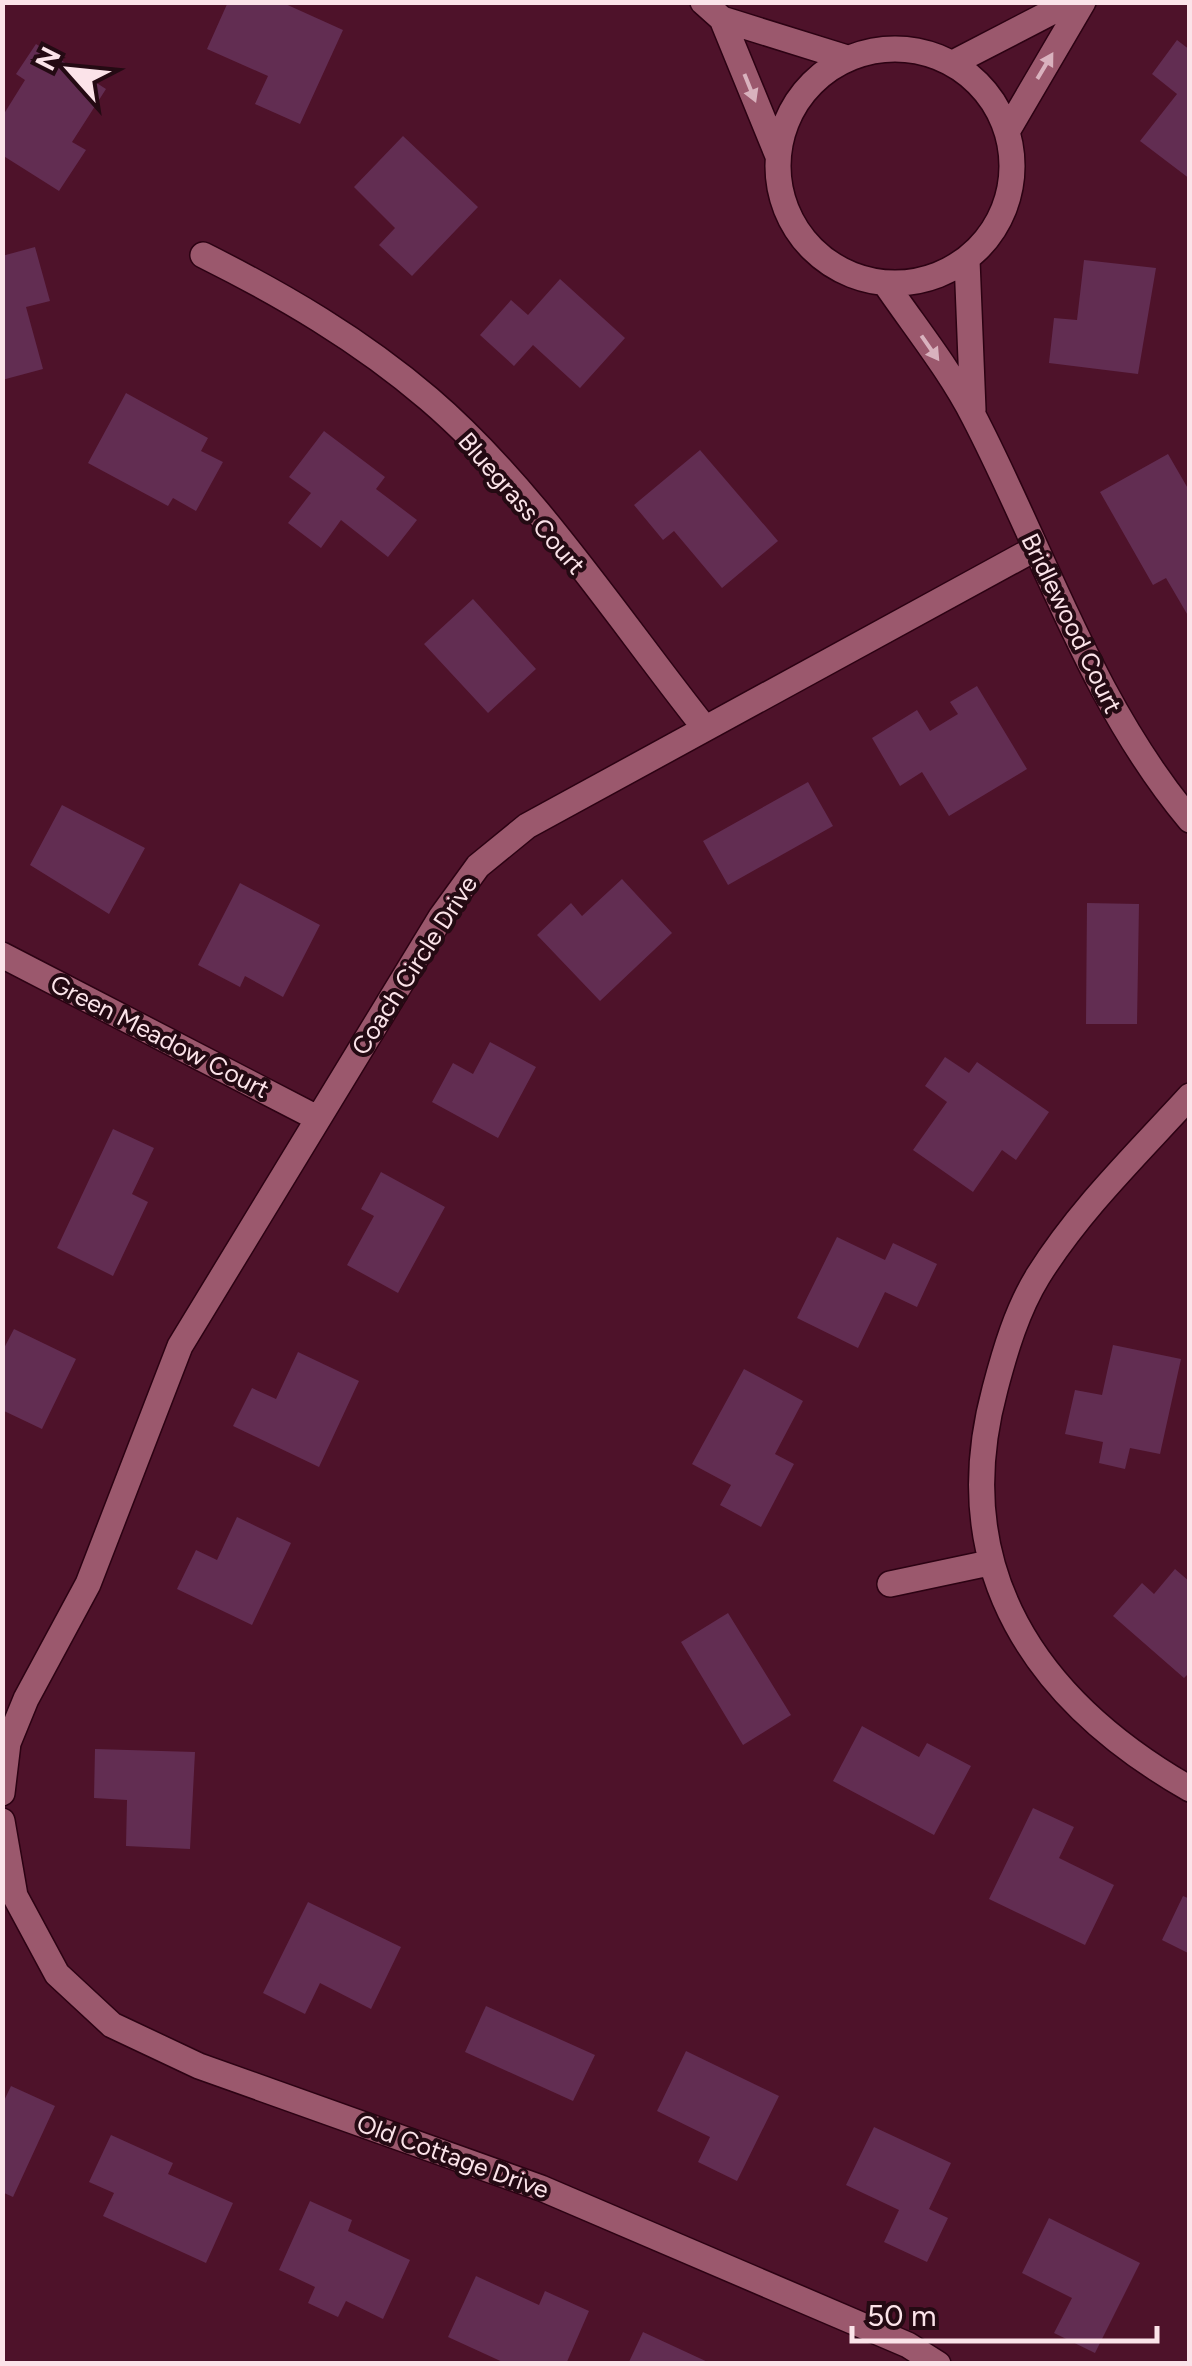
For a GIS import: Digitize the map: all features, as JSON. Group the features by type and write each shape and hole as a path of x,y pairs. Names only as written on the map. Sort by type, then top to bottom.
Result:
{"street":[{"path":"953,63 1071,2"},
{"path":"1008,130 1083,2"},
{"path":"713,11 848,58"},
{"path":"713,11 778,156"},
{"path":"882,49 919,50 953,63 977,80 1008,130 1013,166 1008,201 992,234 967,260 942,274 885,283 855,276 828,262 806,242 789,216 780,187 778,156 785,126 800,98 821,75 848,58 882,49"},
{"name":"Bluegrass Court","path":"203,255 345,334 430,400 500,468 704,727"},
{"path":"967,260 974,415"},
{"path":"885,283 974,415"},
{"name":"Bridlewood Court","path":"974,415 1118,720 1157,782 1190,820"},
{"name":"Coach Circle Drive","path":"2,1793 8,1743 26,1699 88,1584 180,1346 441,917 478,866 527,826 1036,548"},
{"name":"Green Meadow Court","path":"2,955 317,1118"},
{"path":"1190,1096 1083,1212 1036,1279 1008,1342 990,1409 982,1472 989,1563 1008,1615 1046,1669 1094,1722 1143,1763 1190,1789"},
{"path":"890,1584 989,1563"},
{"name":"Old Cottage Drive","path":"2,1821 9,1898 57,1974 112,2025 199,2066 540,2188 908,2346 938,2364"}],"building":[{"path":"228,2 281,2 343,30 300,124 255,104 268,76 207,49"},
{"path":"1177,40 1190,50 1190,179 1140,141 1177,94 1152,74"},
{"path":"36,44 106,89 72,142 86,150 59,191 2,155 2,117 25,80 16,74"},
{"path":"403,136 478,207 412,276 379,245 395,228 354,187"},
{"path":"35,247 50,301 26,307 43,369 2,380 2,256"},
{"path":"1084,260 1156,268 1138,374 1049,363 1054,318 1077,320"},
{"path":"560,279 625,338 580,388 533,345 514,366 480,335 511,300 528,315"},
{"path":"126,393 208,438 201,451 223,462 196,511 173,498 168,506 88,463"},
{"path":"324,431 385,477 376,489 417,520 388,557 341,520 321,548 288,523 311,493 289,477"},
{"path":"700,450 778,541 722,588 674,531 663,540 634,505"},
{"path":"1168,454 1190,492 1190,619 1166,578 1153,585 1100,492"},
{"path":"473,599 536,669 488,713 424,644"},
{"path":"977,686 1027,769 949,816 922,772 900,786 872,738 917,710 930,731 958,714 950,702"},
{"path":"808,782 833,826 728,885 703,841"},
{"path":"62,805 145,848 109,914 30,865"},
{"path":"622,879 672,933 600,1001 537,935 571,903 582,916"},
{"path":"240,883 320,925 283,997 245,976 240,987 198,965"},
{"path":"1087,903 1139,904 1137,1024 1086,1024"},
{"path":"490,1042 536,1067 498,1138 432,1102 453,1063 473,1074"},
{"path":"945,1057 969,1073 977,1062 1049,1112 1016,1160 1002,1150 973,1192 913,1150 947,1102 925,1086"},
{"path":"113,1129 154,1148 132,1194 148,1202 113,1276 57,1248"},
{"path":"381,1172 445,1207 398,1293 347,1265 374,1216 361,1209"},
{"path":"837,1237 885,1260 893,1243 937,1264 917,1307 885,1292 858,1348 797,1318"},
{"path":"14,1329 76,1359 42,1429 2,1410 2,1352"},
{"path":"1113,1345 1181,1359 1160,1454 1130,1448 1125,1469 1099,1463 1103,1442 1065,1434 1075,1390 1102,1395"},
{"path":"298,1352 359,1381 319,1467 233,1426 252,1388 276,1399"},
{"path":"744,1369 803,1401 775,1454 794,1464 761,1527 720,1505 731,1485 692,1464"},
{"path":"237,1517 291,1543 252,1625 177,1589 196,1550 217,1560"},
{"path":"1175,1569 1190,1582 1190,1672 1184,1678 1113,1616 1142,1583 1154,1594"},
{"path":"728,1613 791,1715 743,1745 681,1642"},
{"path":"862,1726 919,1757 927,1743 971,1766 934,1835 833,1781"},
{"path":"95,1749 195,1752 190,1849 126,1846 127,1800 94,1798"},
{"path":"1033,1808 1074,1827 1059,1858 1114,1885 1085,1945 989,1899"},
{"path":"1183,1896 1190,1899 1190,1954 1162,1940"},
{"path":"308,1902 401,1947 371,2009 320,1983 305,2014 263,1993"},
{"path":"486,2006 595,2055 573,2101 465,2052"},
{"path":"686,2051 779,2096 737,2181 698,2162 710,2137 657,2111"},
{"path":"11,2086 55,2106 13,2197 2,2192 2,2105"},
{"path":"874,2127 951,2163 929,2209 948,2218 927,2262 884,2242 899,2210 846,2185"},
{"path":"111,2135 173,2163 168,2174 233,2203 206,2263 103,2216 114,2193 89,2182"},
{"path":"310,2201 352,2220 348,2231 410,2260 383,2319 346,2301 338,2317 308,2303 315,2287 279,2270"},
{"path":"1049,2218 1140,2263 1095,2353 1054,2333 1072,2298 1022,2273"},
{"path":"476,2276 539,2305 545,2291 589,2311 566,2364 507,2364 448,2337"},
{"path":"643,2332 712,2364 628,2364"}]}
